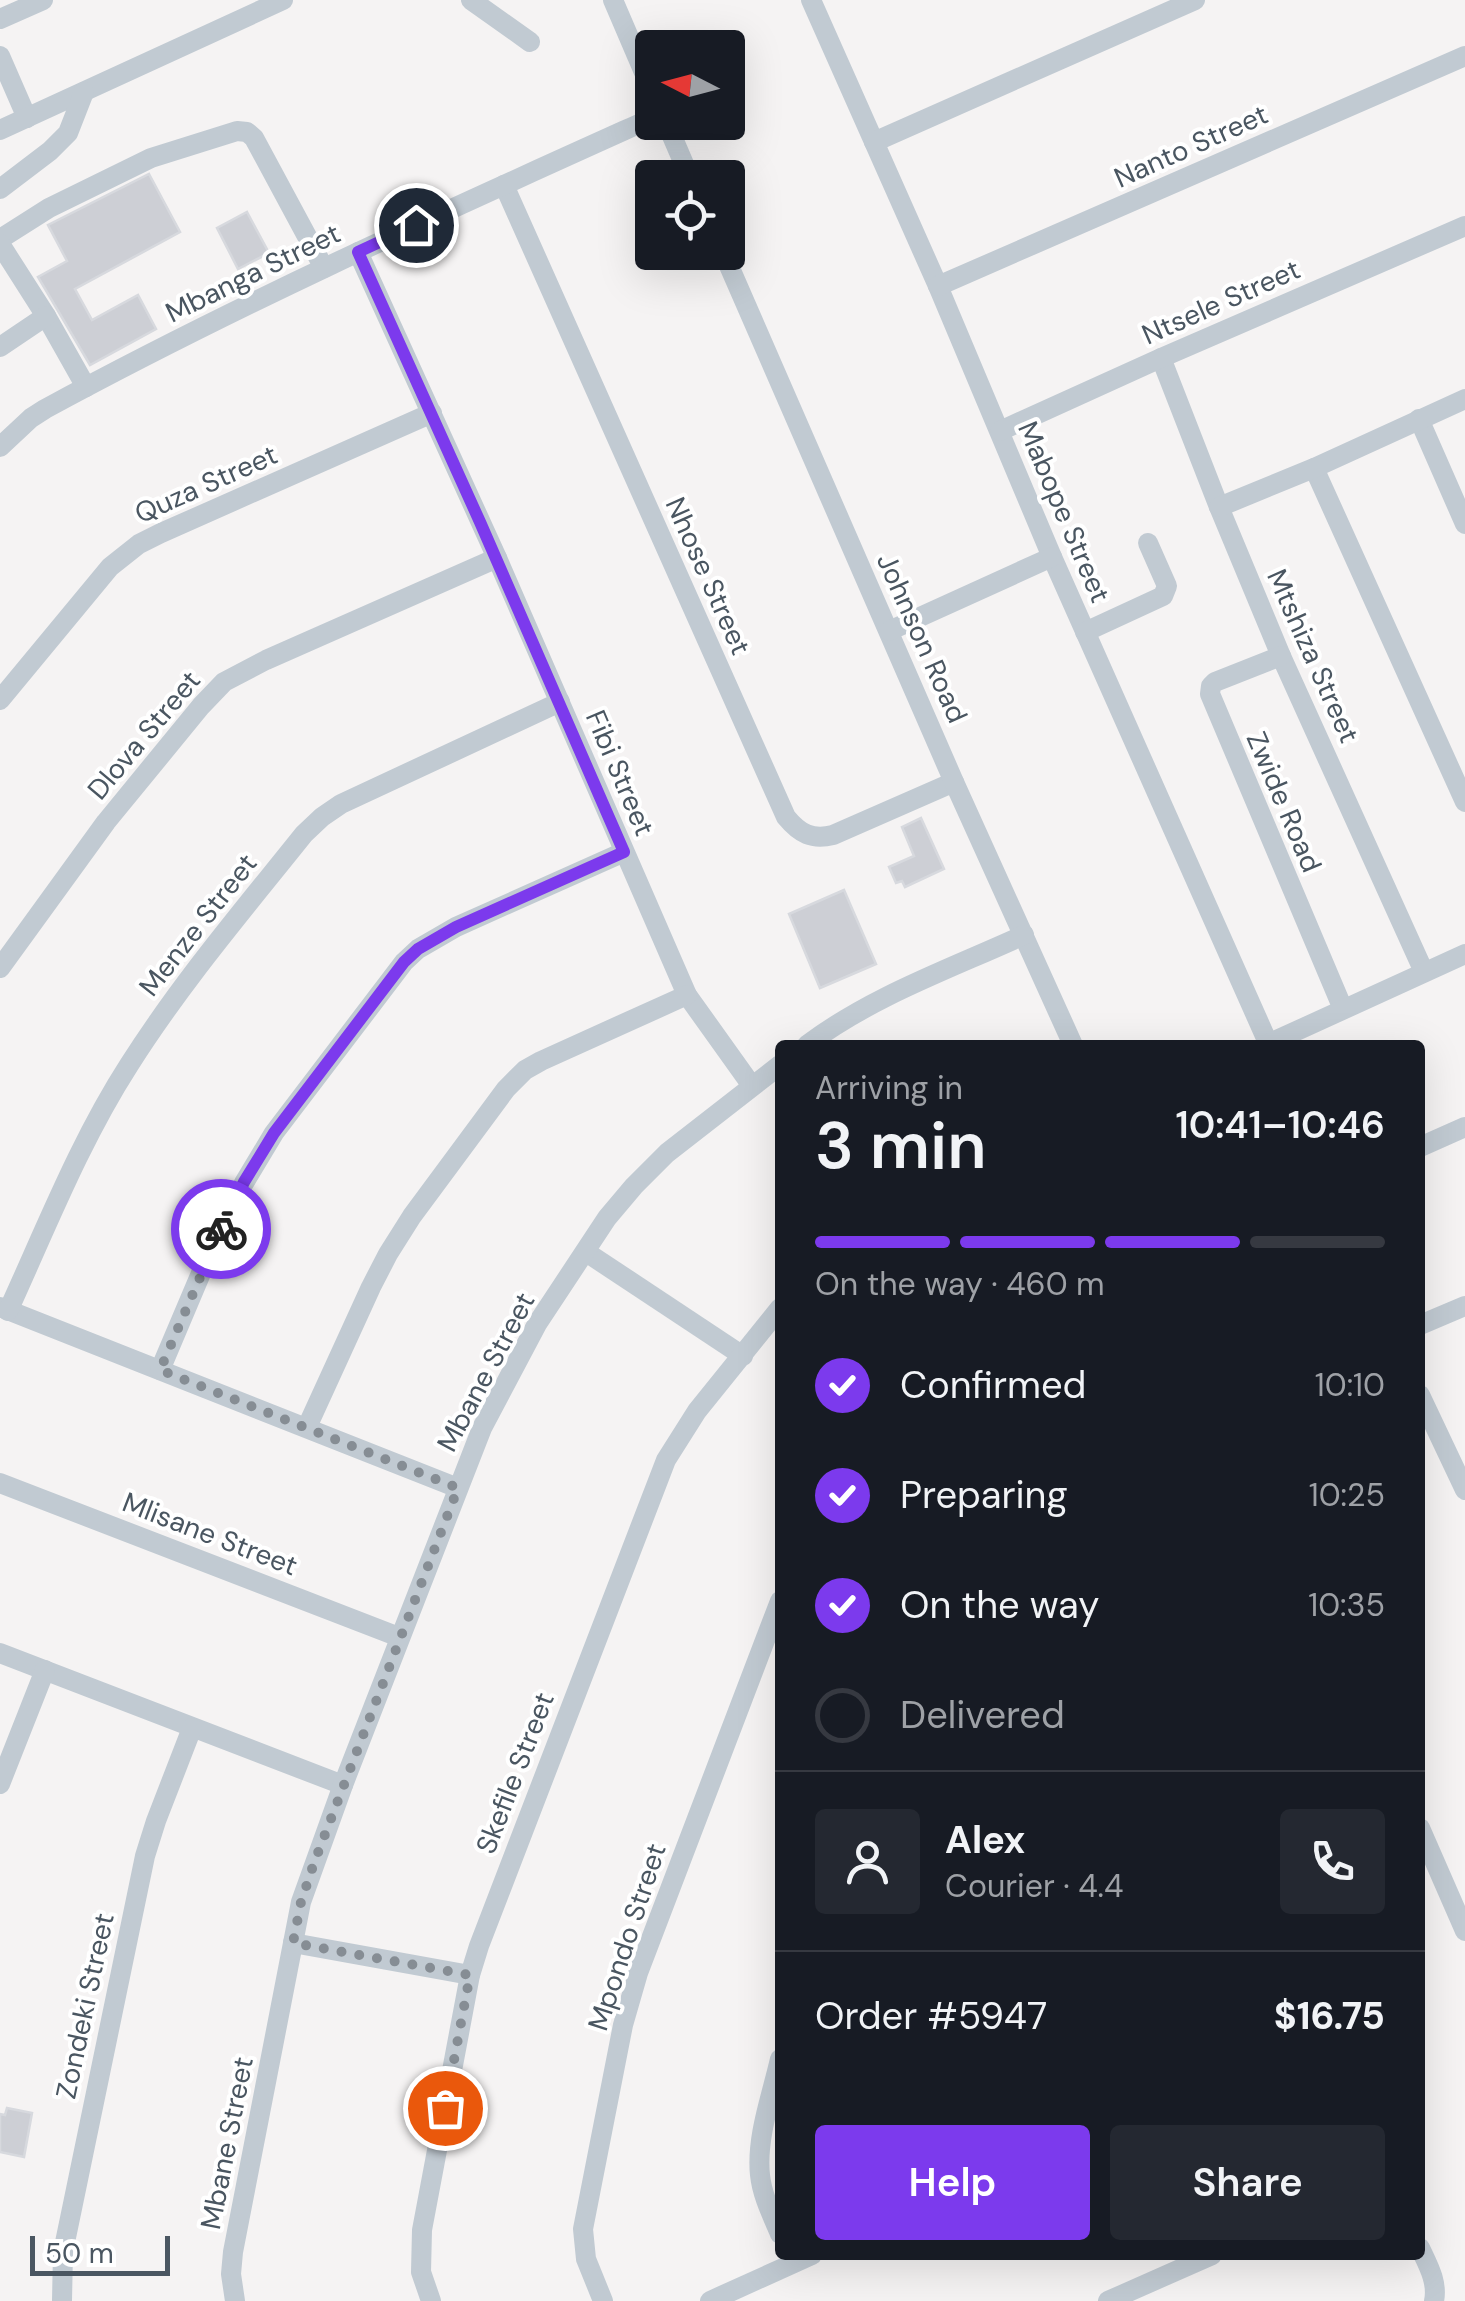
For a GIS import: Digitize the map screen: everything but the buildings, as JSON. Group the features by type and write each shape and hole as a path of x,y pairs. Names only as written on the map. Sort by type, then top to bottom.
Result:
{"street":[{"path":"0,19 43,0"},
{"path":"0,130 283,0"},
{"path":"471,0 530,42"},
{"path":"613,0 635,51"},
{"name":"Mabope Street","path":"811,0 1266,1040"},
{"path":"874,142 1195,0"},
{"path":"0,56 27,118"},
{"name":"Nanto Street","path":"938,286 1465,56"},
{"path":"0,190 68,133 84,92"},
{"name":"Mbanga Street","path":"0,447 31,418 86,387 324,268 635,126"},
{"path":"86,387 0,242 49,208 151,158 238,131 247,132 254,138 324,268"},
{"name":"Nhose Street","path":"504,185 786,817 796,829 820,838 954,782"},
{"name":"Ntsele Street","path":"1000,431 1465,226"},
{"name":"Fibi Street","path":"358,252 688,995 752,1086"},
{"name":"Johnson Road","path":"731,270 1071,1040"},
{"path":"0,347 46,316"},
{"name":"Mtshiza Street","path":"1161,358 1281,656 1424,972"},
{"path":"1219,507 1465,399"},
{"name":"Quza Street","path":"0,700 125,552 432,413"},
{"path":"1419,419 1465,524"},
{"path":"1314,468 1465,802"},
{"path":"1086,632 1163,596 1167,586 1148,542"},
{"name":"Dlova Street","path":"0,968 106,822 224,682 496,558"},
{"path":"889,631 1052,558"},
{"name":"Zwide Road","path":"1281,656 1216,682 1210,694 1343,1009"},
{"name":"Menze Street","path":"4,1309 127,1068 157,1023 304,834 341,804 560,702"},
{"path":"160,1370 244,1182 274,1133 404,962 456,927 624,852"},
{"path":"815,1040 866,1006 1024,935"},
{"path":"1277,1040 1465,954"},
{"path":"307,1427 388,1254 506,1089 541,1060 688,995"},
{"name":"Mbane Street","path":"234,2301 234,2252 301,1902 342,1785 482,1428 537,1324 607,1218 667,1154 775,1069"},
{"path":"1425,1145 1465,1127"},
{"path":"586,1252 742,1356"},
{"path":"1425,1324 1465,1306"},
{"path":"4,1309 458,1488"},
{"name":"Skefile Street","path":"431,2301 422,2272 422,2230 470,1975 497,1894 666,1460 698,1411 775,1314"},
{"path":"1425,1405 1465,1490"},
{"name":"Mlisane Street","path":"0,1483 399,1637"},
{"name":"Mpondo Street","path":"603,2301 586,2259 584,2229 623,2025 658,1918 775,1614"},
{"path":"0,1653 342,1785"},
{"path":"0,1784 6,1751 45,1670"},
{"name":"Zondeki Street","path":"62,2301 64,2252 145,1856 192,1728"},
{"path":"1425,1839 1465,1931"},
{"path":"293,1943 470,1975"},
{"path":"775,2083 760,2155 760,2175 775,2222"},
{"path":"1425,2259 1434,2280 1434,2301"},
{"path":"710,2301 790,2260"},
{"path":"1108,2301 1201,2260"}],"way so far":[{"path":"221,1229 160,1370 458,1488 314,1863 293,1943 470,1975 445,2108"}],"route":[{"path":"221,1229 274,1133 404,962 434,938 624,852 358,252 416,225"}]}
